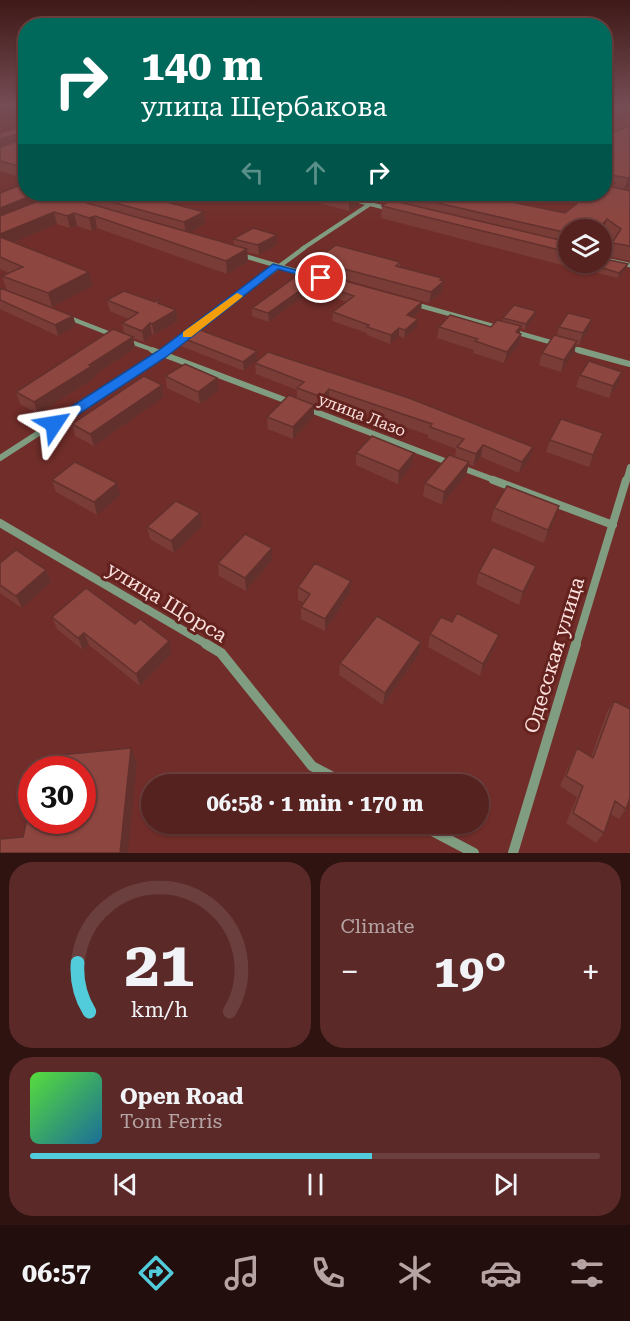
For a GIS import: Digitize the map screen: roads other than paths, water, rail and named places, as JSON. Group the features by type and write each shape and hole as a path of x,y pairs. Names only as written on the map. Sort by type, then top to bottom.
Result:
{"street":[{"path":"358,201 392,209"},
{"path":"0,458 162,354 277,266 370,204"},
{"path":"231,252 311,275"},
{"path":"612,260 630,265"},
{"path":"402,301 630,364"},
{"name":"улица Лазо","path":"57,314 294,404"},
{"name":"улица Лазо","path":"305,408 613,525"},
{"name":"Одесская улица","path":"513,853 630,467"},
{"name":"улица Щорса","path":"0,523 221,653 312,766 327,774"},
{"path":"438,834 474,853"}]}
